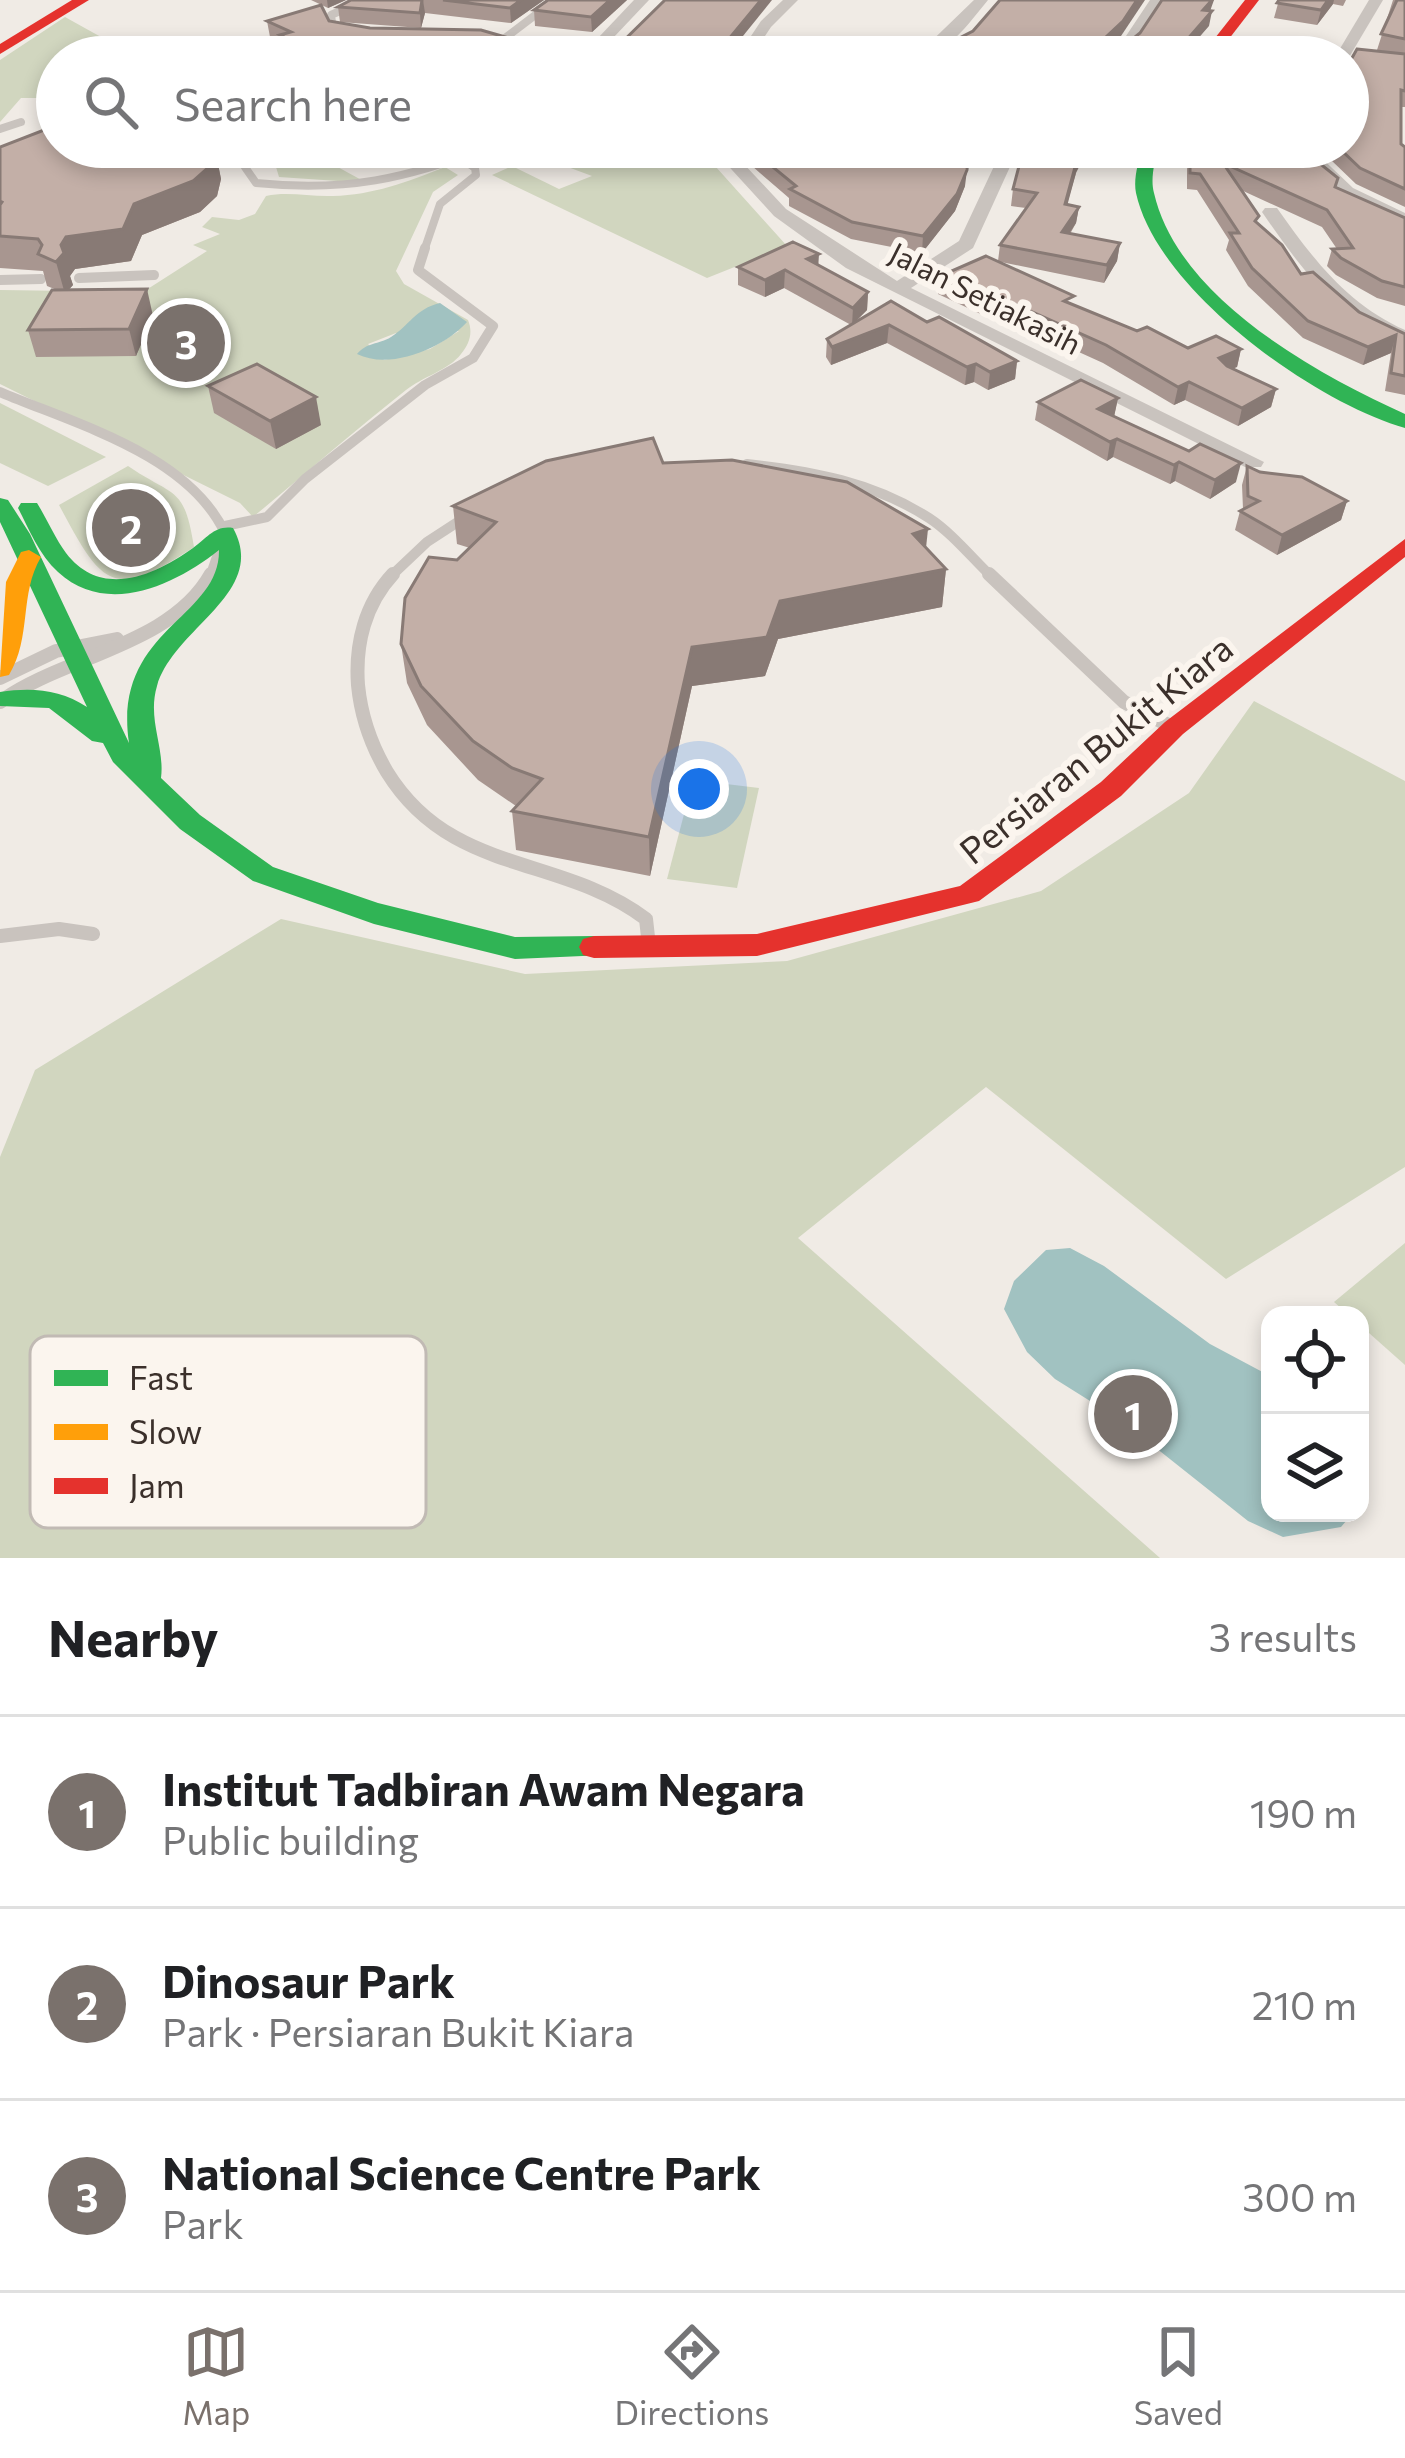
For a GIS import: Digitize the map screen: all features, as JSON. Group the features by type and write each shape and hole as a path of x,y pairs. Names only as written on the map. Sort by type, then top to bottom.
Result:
{"main road":[{"path":"0,22 40,0"},
{"path":"0,50 82,0"},
{"path":"1224,36 1252,0"},
{"path":"1146,168 1143,189 1162,239 1213,293 1278,352 1392,423"},
{"path":"0,481 16,488 69,572 105,586 164,578 189,566 225,530 235,557 231,574 165,643 143,689 136,722 152,781"},
{"name":"Persiaran Bukit Kiara","path":"0,505 122,756 190,821 263,874 374,913 515,948 757,945 969,895 1111,789 1174,728 1405,547"},
{"path":"6,686 20,623 18,570 29,557"},
{"path":"6,686 77,662"},
{"path":"6,686 68,699 122,756"}],"street":[{"path":"607,36 642,0"},
{"path":"758,36 791,0"},
{"path":"949,36 981,0"},
{"path":"1134,36 1157,0"},
{"path":"1354,36 1376,0"},
{"path":"1369,58 1373,59"},
{"name":"Jalan Setiakasih","path":"735,168 810,238 897,289 1253,462"},
{"path":"897,289 967,244 1000,168"},
{"path":"1319,168 1379,210 1405,219"},
{"path":"1271,212 1308,265 1353,311 1405,338"}],"lane":[{"path":"352,33 333,29 331,15 364,0"},
{"path":"508,36 555,0"},
{"path":"0,129 20,122"},
{"path":"246,168 256,182 320,190 388,185 434,168"},
{"path":"225,530 267,518 305,479 425,385 473,358 493,326 468,301 427,280 418,270 440,204 476,176 475,168"},
{"path":"79,278 154,275"},
{"path":"0,280 41,279"},
{"path":"0,392 177,475 214,509 225,530 213,572 202,588 156,625 77,662"},
{"path":"732,463 818,472 868,487 931,519 1124,703 1174,728"},
{"path":"483,508 412,555 370,604 357,652 357,693 372,747 393,783 440,832 621,900 646,919 650,949"},
{"path":"0,936 58,929 92,934"}],"green space":[{"path":"65,17 99,36 36,36"},
{"path":"36,36 36,98 21,98 0,122 0,60"},
{"path":"276,168 340,168 367,183 279,177"},
{"path":"442,168 458,175 433,192 396,271 404,284 468,320 467,346 456,360 406,390 253,517 240,503 0,384 0,290 143,292 207,251 193,245 220,234 202,227 212,217 239,220 255,214 266,196 333,196 390,187","holes":["459,331 430,349 384,360 368,344 396,333"]},
{"path":"516,168 559,189 592,176 570,168 717,168 787,246 707,278 492,175"},
{"path":"0,403 106,457 48,486 0,463"},
{"path":"128,466 175,495 186,513 194,547 144,575 126,579 99,568 59,505"},
{"path":"1254,701 1405,781 1405,1167 1226,1279 986,1087 798,1238 1160,1558 0,1558 0,1157 35,1070 281,919 525,974 787,961 1041,891 1189,793"},
{"path":"693,780 759,788 737,888 667,879"},
{"path":"1405,1243 1405,1365 1369,1333 1369,1306 1334,1302"}],"water":[{"path":"440,303 467,322 445,340 401,358 371,359 357,354 391,337 419,313"},
{"path":"1070,1248 1104,1266 1210,1344 1261,1371 1261,1522 1345,1522 1341,1527 1283,1537 1248,1521 1122,1421 1055,1379 1027,1352 1004,1309 1014,1281 1046,1250"}],"building":[{"path":"351,0 422,0 420,13 338,7"},
{"path":"443,0 521,0 510,8"},
{"path":"548,0 610,0 591,17 534,10"},
{"path":"665,0 761,0 731,36 628,36"},
{"path":"1000,0 1137,0 1107,36 963,36"},
{"path":"1162,0 1212,0 1203,10 1212,11 1190,36 1136,36"},
{"path":"1328,0 1321,10 1277,3"},
{"path":"1397,0 1405,0 1405,39 1381,34"},
{"path":"321,5 329,21 370,28 481,30 502,36 282,36 291,32 267,21"},
{"path":"1369,50 1405,54 1401,144 1405,147 1405,189 1360,168 1369,168"},
{"path":"36,133 36,168 208,168 193,181 134,204 123,229 66,237 61,245 64,253 56,262 38,254 42,245 38,239 0,236 0,147"},
{"path":"774,168 967,168 957,194 923,236 852,222 790,189 796,186"},
{"path":"1018,168 1075,168 1065,204 1079,207 1062,232 1120,243 1107,265 1000,245 1037,193 1013,189"},
{"path":"1190,168 1226,168 1259,216 1255,221 1282,245 1301,274 1313,272 1359,312 1405,334 1405,376 1391,373 1396,335 1368,347 1308,321 1252,268 1230,233 1239,233 1200,174 1190,173"},
{"path":"1234,168 1326,168 1338,178 1335,187 1405,218 1405,287 1382,281 1341,258 1332,249 1353,248 1327,210"},
{"path":"793,242 819,254 807,259 868,292 853,308 785,270 765,280 738,267"},
{"path":"986,256 1074,296 1064,301 1137,331 1147,327 1188,348 1216,336 1241,349 1219,358 1227,366 1276,389 1242,408 1189,382 1178,387 1106,345 940,276"},
{"path":"147,289 129,329 28,330 52,290"},
{"path":"891,301 927,322 939,317 1017,361 990,372 976,364 967,367 889,325 832,347 827,339"},
{"path":"257,364 316,397 270,421 208,386"},
{"path":"1081,380 1118,398 1098,409 1189,451 1200,444 1241,463 1215,480 1117,439 1110,442 1038,402"},
{"path":"653,438 663,463 732,460 847,482 928,529 913,534 946,569 780,601 767,637 692,647 649,837 512,811 542,779 512,768 473,741 421,686 401,644 405,598 429,557 457,560 496,522 453,506 546,461"},
{"path":"1247,466 1302,477 1347,501 1282,535 1240,511 1259,501 1248,496"}],"traffic: fast":[{"path":"1145,168 1145,193 1159,231 1214,301 1289,360 1405,422"},
{"path":"0,505 19,534 122,756 190,822 263,874 374,913 515,948 594,947"},
{"path":"29,508 64,565 83,580 104,587 126,587 170,573 225,533 231,550 226,580 165,644 145,683 140,722 150,774"},
{"path":"3,699 33,697 58,702 101,735"}],"traffic: slow":[{"path":"0,669 13,640 18,582 29,557"}],"traffic: jam":[{"path":"0,50 82,0"},
{"path":"1224,36 1252,0"},
{"path":"594,947 757,945 969,894 1111,789 1174,728 1405,546"}],"place":[{"name":"National Science Centre Park","path":"186,343"},
{"name":"Dinosaur Park","path":"131,528"},
{"name":"Institut Tadbiran Awam Negara","path":"1133,1414"}]}
